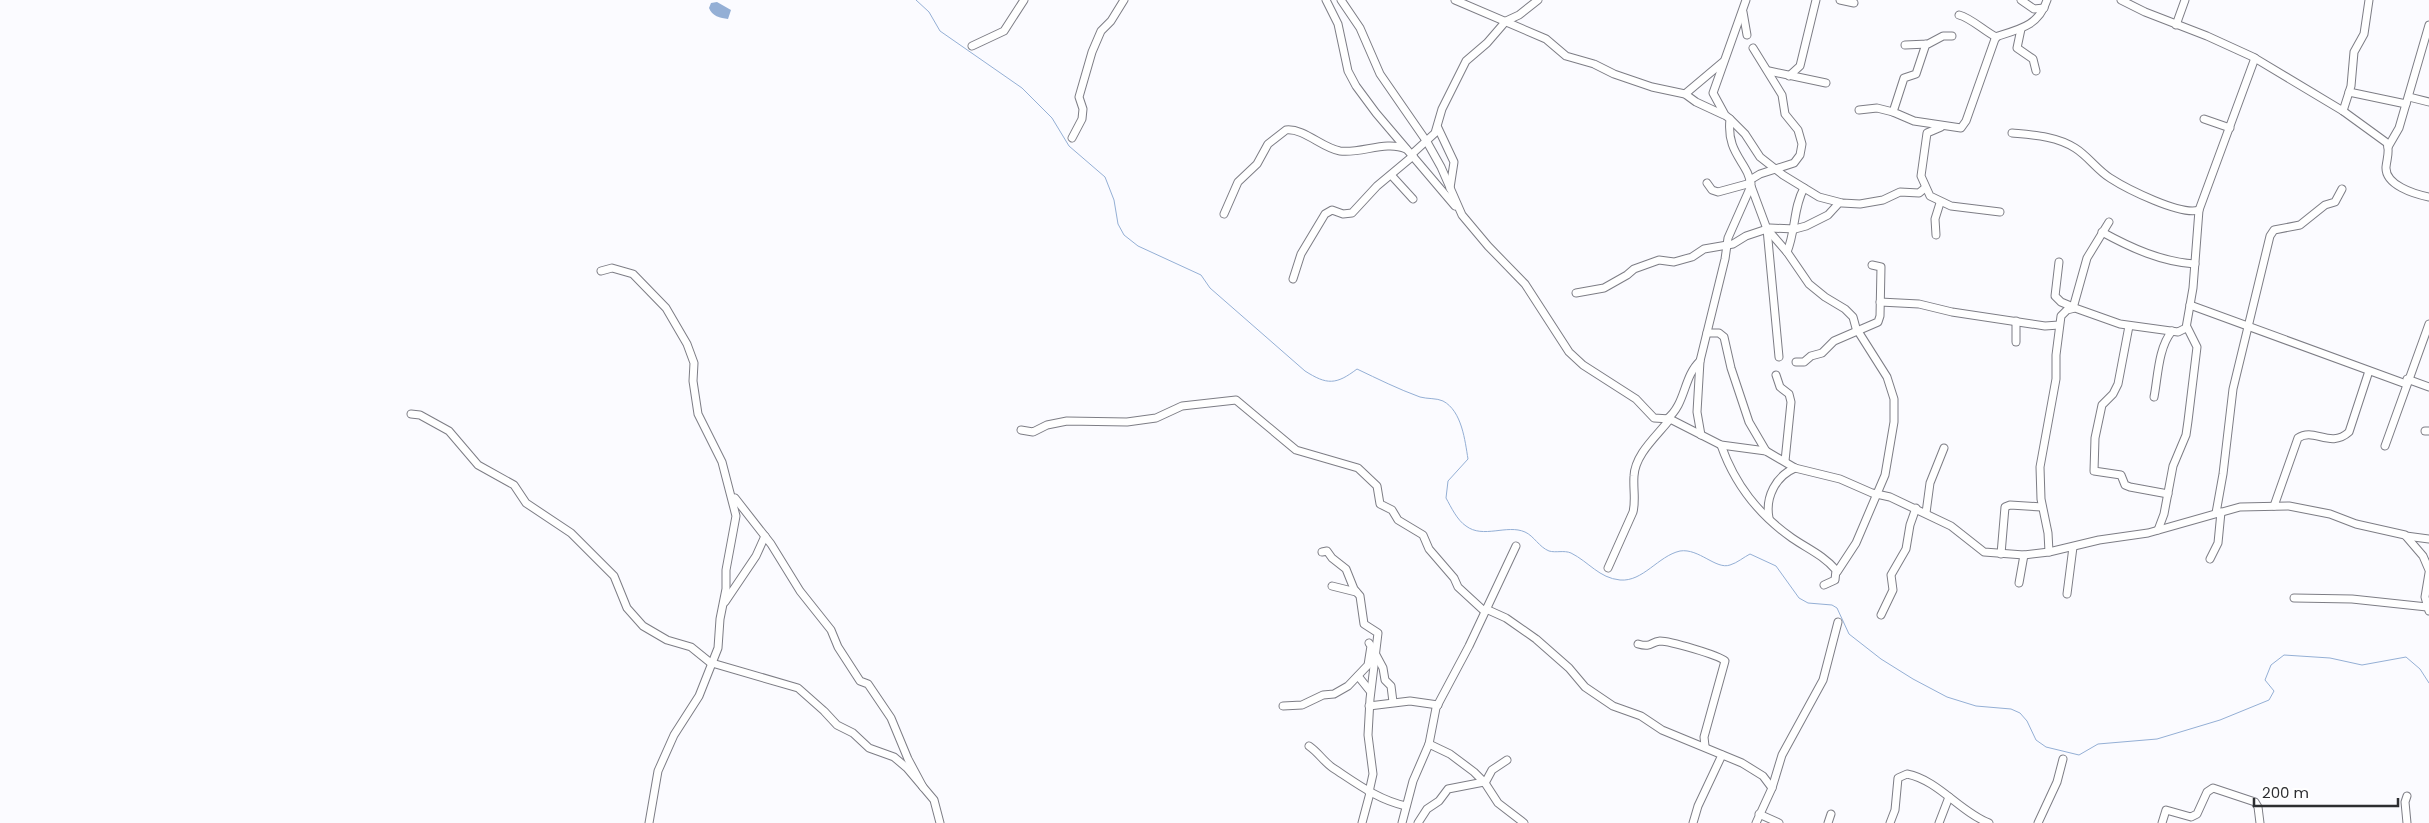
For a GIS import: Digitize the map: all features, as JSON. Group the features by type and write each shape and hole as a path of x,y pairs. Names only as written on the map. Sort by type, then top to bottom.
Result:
{"street":[{"path":"972,46 988,41 1004,31 1024,0"},
{"path":"1072,138 1082,119 1079,98 1092,52 1101,32 1111,21 1124,0"},
{"path":"1326,0 1338,24 1351,77 1376,113 1488,246 1525,284 1569,352 1584,365 1636,399 1654,418 1668,419 1720,445 1766,451 1795,468 1840,479 1876,494 1890,497 1951,526 1980,550 2001,554 2049,552 2158,530 2240,507 2301,507 2330,514 2356,524 2406,536 2429,539"},
{"path":"1341,0 1360,28 1380,74 1427,142 1462,215"},
{"path":"1455,0 1546,39 1566,56 1594,64 1614,74 1652,87 1685,94 1727,117"},
{"path":"1293,279 1306,245 1326,214 1332,210 1343,214 1352,213 1380,183 1392,176 1411,153 1427,142 1438,128 1442,110 1466,61 1487,43 1506,21 1536,4 1538,0"},
{"path":"1706,106 1746,0"},
{"path":"1789,76 1800,66 1816,0"},
{"path":"1840,0 1854,3"},
{"path":"2021,0 2034,9 2044,8"},
{"path":"1958,15 1965,16 1978,27 1996,37 2022,29 2037,20 2047,0"},
{"path":"2121,0 2255,58 2343,111 2382,139 2388,147"},
{"path":"2176,25 2184,4 2192,0"},
{"path":"2343,111 2354,68 2354,52 2364,34 2369,0"},
{"path":"1743,9 1747,35"},
{"path":"2429,25 2396,137 2388,147 2386,167 2388,177 2407,190 2429,197"},
{"path":"2022,29 2017,48 2033,60 2036,71"},
{"path":"1905,45 1926,44 1943,36 1952,36"},
{"path":"1859,110 1877,108 1893,112 1909,120 1957,129 1964,125 1996,37"},
{"path":"1893,112 1902,82 1907,76 1916,74 1926,44"},
{"path":"1706,182 1712,190 1718,192 1751,183 1760,174 1788,167 1798,159 1802,144 1798,130 1785,114 1782,95 1753,48"},
{"path":"2158,530 2164,514 2173,466 2186,435 2195,375 2197,347 2187,327 2195,264 2199,210 2255,58"},
{"path":"1685,94 1724,62"},
{"path":"1768,71 1826,83"},
{"path":"2349,92 2429,102"},
{"path":"1712,93 1727,117 1745,134 1760,157 1819,198 1839,203 1865,204 1887,199 1900,192 1919,193 1925,188"},
{"path":"1727,117 1732,146 1751,183 1767,229 1779,357"},
{"path":"2204,119 2230,128"},
{"path":"1943,127 1927,134 1920,172 1925,188 1930,196 1940,203 1950,206 2000,212"},
{"path":"1438,128 1454,162 1450,188"},
{"path":"1224,214 1238,182 1257,164 1268,144 1274,142 1286,130 1295,131 1337,150 1356,152 1397,147 1411,153"},
{"path":"2012,133 2039,136 2075,148 2109,178 2142,195 2188,210 2199,210"},
{"path":"1392,176 1412,199"},
{"path":"1701,436 1697,412 1700,361 1726,259 1727,243 1732,227 1746,202 1751,183"},
{"path":"1788,252 1795,229 1796,203 1804,188"},
{"path":"2210,559 2218,543 2218,513 2233,389 2272,232 2300,225 2325,205 2335,202 2342,189"},
{"path":"1576,293 1604,288 1634,269 1659,260 1674,262 1692,257 1704,249 1727,243 1733,244 1746,236 1767,229 1795,229 1828,215 1839,203"},
{"path":"1936,235 1935,219 1940,203"},
{"path":"2073,308 2087,258 2109,222"},
{"path":"1767,229 1788,252 1811,287 1850,314 1858,331 1887,377 1895,403 1894,422 1886,471 1856,542 1837,572 1835,580 1824,585"},
{"path":"2102,232 2144,252 2183,263 2195,264"},
{"path":"2059,262 2055,296 2061,302 2073,308 2130,326 2182,332 2187,327"},
{"path":"1796,362 1804,362 1811,356 1822,353 1834,341 1878,322 1881,267 1872,264"},
{"path":"601,272 612,268 633,274 648,291 662,302 670,313 693,356 693,381 698,414 716,449 731,494 736,516 726,570 724,605 720,619 718,648 699,696 674,735 658,771 649,823"},
{"path":"1880,302 1914,304 2045,326 2059,325"},
{"path":"2190,305 2369,371 2429,387"},
{"path":"2049,552 2048,533 2042,507 2040,467 2057,375 2056,355 2059,325 2064,312 2073,308"},
{"path":"2016,321 2016,342"},
{"path":"2385,446 2429,324"},
{"path":"2130,326 2118,384 2113,394 2102,405 2095,438 2094,471 2119,474 2123,476 2125,485 2130,488 2168,494"},
{"path":"2154,398 2166,339 2172,331"},
{"path":"1707,333 1719,333 1724,337 1731,368 1749,422 1766,451"},
{"path":"1608,568 1633,512 1635,498 1634,475 1637,462 1678,408 1692,371 1700,361"},
{"path":"2274,506 2298,438 2306,435 2333,440 2348,432 2369,371"},
{"path":"1776,375 1780,387 1789,394 1791,402 1785,461"},
{"path":"1021,430 1033,432 1067,421 1127,422 1156,418 1182,406 1236,400 1296,450 1358,468 1377,486 1380,504 1392,510 1398,520 1423,535 1429,550 1454,578 1458,587 1484,610 1506,618 1536,639 1569,668 1585,687 1613,706 1641,716 1662,730 1705,746 1742,763 1763,776 1772,788"},
{"path":"411,414 420,415 449,432 478,466 514,485 526,502 570,534 614,576 627,608 643,626 667,640 691,647 712,664 798,688 824,711 835,724 853,733 869,748 894,758 907,768 936,803 940,823"},
{"path":"1720,445 1735,480 1770,518 1783,532 1825,558 1837,572"},
{"path":"1926,513 1930,483 1944,448"},
{"path":"1770,518 1769,499 1776,482 1786,472 1795,468"},
{"path":"731,494 765,536 800,591 831,630 860,680 868,684 891,718 923,787"},
{"path":"2001,554 2005,507 2010,505 2042,507"},
{"path":"1881,615 1891,598 1894,586 1891,575 1906,549 1910,525 1916,508"},
{"path":"724,605 756,556 765,536"},
{"path":"2294,598 2352,599 2428,609 2425,597 2429,572 2423,556 2406,536"},
{"path":"1402,822 1413,781 1429,744 1438,705 1469,646 1484,610 1516,546"},
{"path":"2066,594 2073,547"},
{"path":"1322,552 1327,551 1332,558 1346,569 1356,592 1360,596 1364,624 1378,633 1369,706 1368,736 1373,774 1362,823"},
{"path":"2019,583 2024,554"},
{"path":"1332,586 1356,592"},
{"path":"1756,823 1772,788 1782,755 1826,672 1829,648 1838,622"},
{"path":"1638,644 1647,646 1663,642 1702,650 1725,661 1704,737 1705,746"},
{"path":"1283,706 1302,705 1323,695 1334,694 1348,686 1369,663 1371,646 1368,643"},
{"path":"1376,654 1383,668 1385,680 1391,686 1393,702"},
{"path":"1358,676 1370,691"},
{"path":"1369,706 1410,701 1438,705"},
{"path":"1429,744 1457,759 1484,782 1498,803 1521,822"},
{"path":"1310,746 1332,768 1370,792 1387,802 1406,806"},
{"path":"1693,823 1698,806 1722,755"},
{"path":"2039,822 2055,786 2063,759"},
{"path":"1418,823 1427,809 1439,801 1448,789 1484,782 1492,770 1507,760"},
{"path":"1890,823 1895,810 1898,778 1902,775 1910,774 1949,797 1981,822 1989,823"},
{"path":"2195,823 2207,792 2213,788 2255,802 2258,807 2260,823"},
{"path":"2407,796 2405,802 2407,823"},
{"path":"1939,823 1949,797"},
{"path":"2162,823 2166,810 2191,817 2199,813"},
{"path":"1759,814 1779,823"},
{"path":"1828,823 1831,814"}],"water":[{"path":"717,2 731,10 728,19 717,16 710,11 711,3"}],"waterway":[{"path":"916,0 929,12 940,31 1022,88 1052,118 1069,146 1105,177 1114,200 1118,224 1124,235 1138,246 1201,275 1210,288 1313,376 1331,381 1343,378 1357,369 1412,394 1423,398 1441,400 1449,406 1462,427 1468,459 1448,481 1446,498 1454,513 1466,526 1473,530 1487,532 1518,530 1525,532 1549,551 1571,553 1600,573 1620,580 1636,577 1665,558 1680,551 1694,553 1725,566 1733,564 1750,554 1776,566 1799,598 1808,603 1832,605 1837,608 1849,634 1881,659 1913,679 1947,697 1976,706 2011,709 2020,713 2027,721 2036,740 2046,747 2079,755 2098,744 2157,739 2220,720 2269,700 2274,691 2265,680 2271,665 2284,655 2330,658 2362,665 2406,657 2420,669 2429,683"}]}
